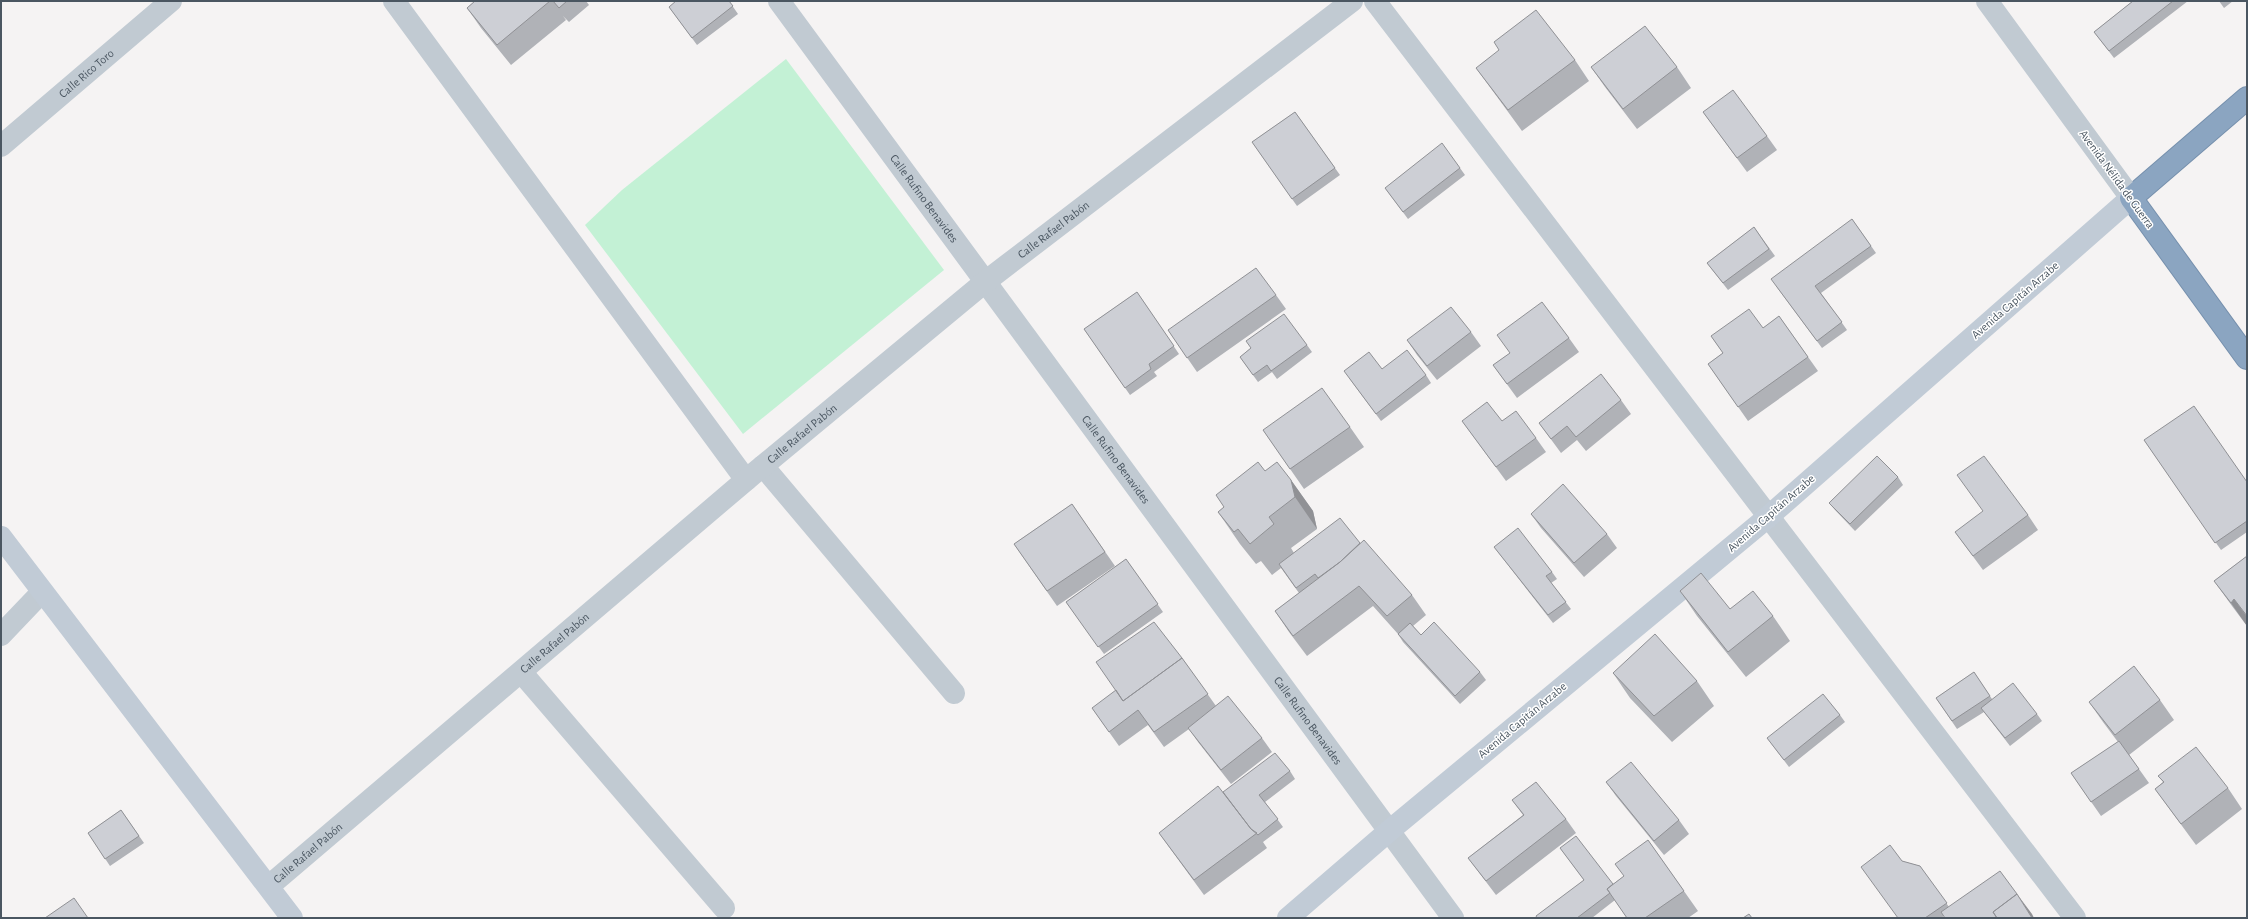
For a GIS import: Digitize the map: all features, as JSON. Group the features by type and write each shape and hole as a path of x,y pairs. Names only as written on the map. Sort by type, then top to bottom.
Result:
{"highway":[{"name":"Avenida Capitán Arzabe","path":"2131,198 2247,98"},
{"name":"Avenida Nélida de Guerra","path":"2131,198 2247,358"}],"main road":[{"name":"Avenida Capitán Arzabe","path":"1288,918 1389,831 1768,517 2131,198"},
{"path":"1,537 41,592 269,886 292,918"}],"street":[{"name":"Calle Rico Toro","path":"1,146 171,1"},
{"path":"394,1 746,480"},
{"name":"Calle Rufino Benavides","path":"779,1 1453,918"},
{"name":"Calle Rafael Pabón","path":"269,886 522,673 746,480 985,282 1352,1"},
{"path":"1375,1 2075,918"},
{"name":"Avenida Nélida de Guerra","path":"1987,1 2131,198"},
{"path":"763,466 954,693"},
{"path":"1,634 41,592"},
{"path":"522,673 724,908"}],"green space":[{"path":"786,59 944,270 743,434 585,225 622,190"}],"building":[{"path":"475,1 550,1 497,45 467,8"},
{"path":"553,1 567,1 559,8"},
{"path":"676,1 729,1 733,6 692,38 669,7"},
{"path":"2133,1 2173,1 2109,51 2094,32"},
{"path":"1536,10 1575,60 1508,110 1476,68 1499,50 1494,42"},
{"path":"1645,26 1677,67 1623,109 1591,67"},
{"path":"1733,90 1767,136 1737,158 1703,112"},
{"path":"1295,112 1335,168 1292,199 1252,142"},
{"path":"1442,143 1460,168 1403,212 1385,188"},
{"path":"1852,219 1871,246 1815,286 1842,322 1817,341 1771,279"},
{"path":"1754,227 1769,249 1723,283 1707,263"},
{"path":"1256,268 1276,295 1187,358 1168,330"},
{"path":"1137,292 1174,346 1149,364 1151,369 1125,388 1084,329"},
{"path":"1542,302 1569,338 1507,384 1493,365 1510,353 1497,335"},
{"path":"1451,307 1471,332 1427,366 1407,340"},
{"path":"1749,309 1763,328 1779,316 1808,357 1738,407 1708,364 1723,353 1711,336"},
{"path":"1284,314 1307,345 1271,371 1267,365 1253,375 1240,357 1251,348 1246,341"},
{"path":"1407,350 1426,375 1376,414 1344,371 1369,352 1382,369"},
{"path":"1601,374 1621,400 1576,437 1567,426 1551,439 1539,423"},
{"path":"1322,388 1350,427 1290,469 1263,430"},
{"path":"1487,402 1502,421 1516,411 1536,438 1496,467 1462,421"},
{"path":"2194,406 2247,482 2247,521 2215,543 2144,440"},
{"path":"1877,456 1898,477 1850,524 1829,503"},
{"path":"1984,456 2028,515 1973,556 1955,532 1983,511 1957,475"},
{"path":"1258,462 1265,471 1277,462 1291,480 1295,497 1269,517 1274,524 1250,544 1238,529 1234,532 1218,512 1224,507 1216,495"},
{"path":"1563,484 1607,534 1574,563 1531,514"},
{"path":"1072,504 1105,552 1047,591 1014,544"},
{"path":"1340,518 1360,543 1340,562 1318,578 1315,574 1296,588 1279,564"},
{"path":"1518,528 1552,572 1546,576 1566,602 1548,615 1494,547"},
{"path":"1364,540 1412,595 1387,616 1359,586 1293,636 1275,611 1340,562"},
{"path":"2247,556 2247,616 2234,599 2231,603 2214,581"},
{"path":"1126,559 1158,604 1098,647 1066,602"},
{"path":"1701,573 1730,609 1753,591 1773,616 1728,652 1680,591"},
{"path":"1154,622 1182,658 1123,701 1096,662"},
{"path":"1434,622 1480,672 1455,696 1398,634 1410,623 1421,635"},
{"path":"1655,634 1697,681 1654,716 1613,673"},
{"path":"1182,658 1208,694 1154,732 1138,710 1109,732 1092,708 1116,690 1123,701"},
{"path":"2134,666 2160,700 2115,735 2089,702"},
{"path":"1974,672 1990,696 1952,721 1936,698"},
{"path":"2013,683 2037,714 2005,738 1981,708"},
{"path":"1823,694 1840,715 1784,760 1767,738"},
{"path":"1228,696 1262,738 1221,770 1188,728"},
{"path":"2119,741 2139,769 2091,802 2071,773"},
{"path":"2196,747 2228,788 2181,824 2155,789 2164,782 2158,776"},
{"path":"1275,753 1290,771 1259,795 1278,819 1258,835 1251,829 1223,792"},
{"path":"1631,762 1679,820 1654,841 1606,782"},
{"path":"1536,782 1566,819 1486,881 1468,858 1524,815 1512,800"},
{"path":"1218,786 1251,829 1257,833 1194,880 1159,833"},
{"path":"121,810 139,836 105,859 88,833"},
{"path":"1576,836 1613,884 1607,889 1610,893 1577,918 1537,918 1536,916 1584,880 1560,848"},
{"path":"1648,840 1684,891 1645,918 1627,918 1607,889 1624,876 1615,864"},
{"path":"1890,845 1902,861 1920,866 1947,903 1925,918 1898,918 1861,867"},
{"path":"2000,871 2017,894 1993,912 1997,918 1945,918 1941,912"},
{"path":"2017,894 2032,918 1997,918 1993,912"},
{"path":"74,898 88,918 45,918"},
{"path":"1749,914 1752,918 1743,918"}]}
